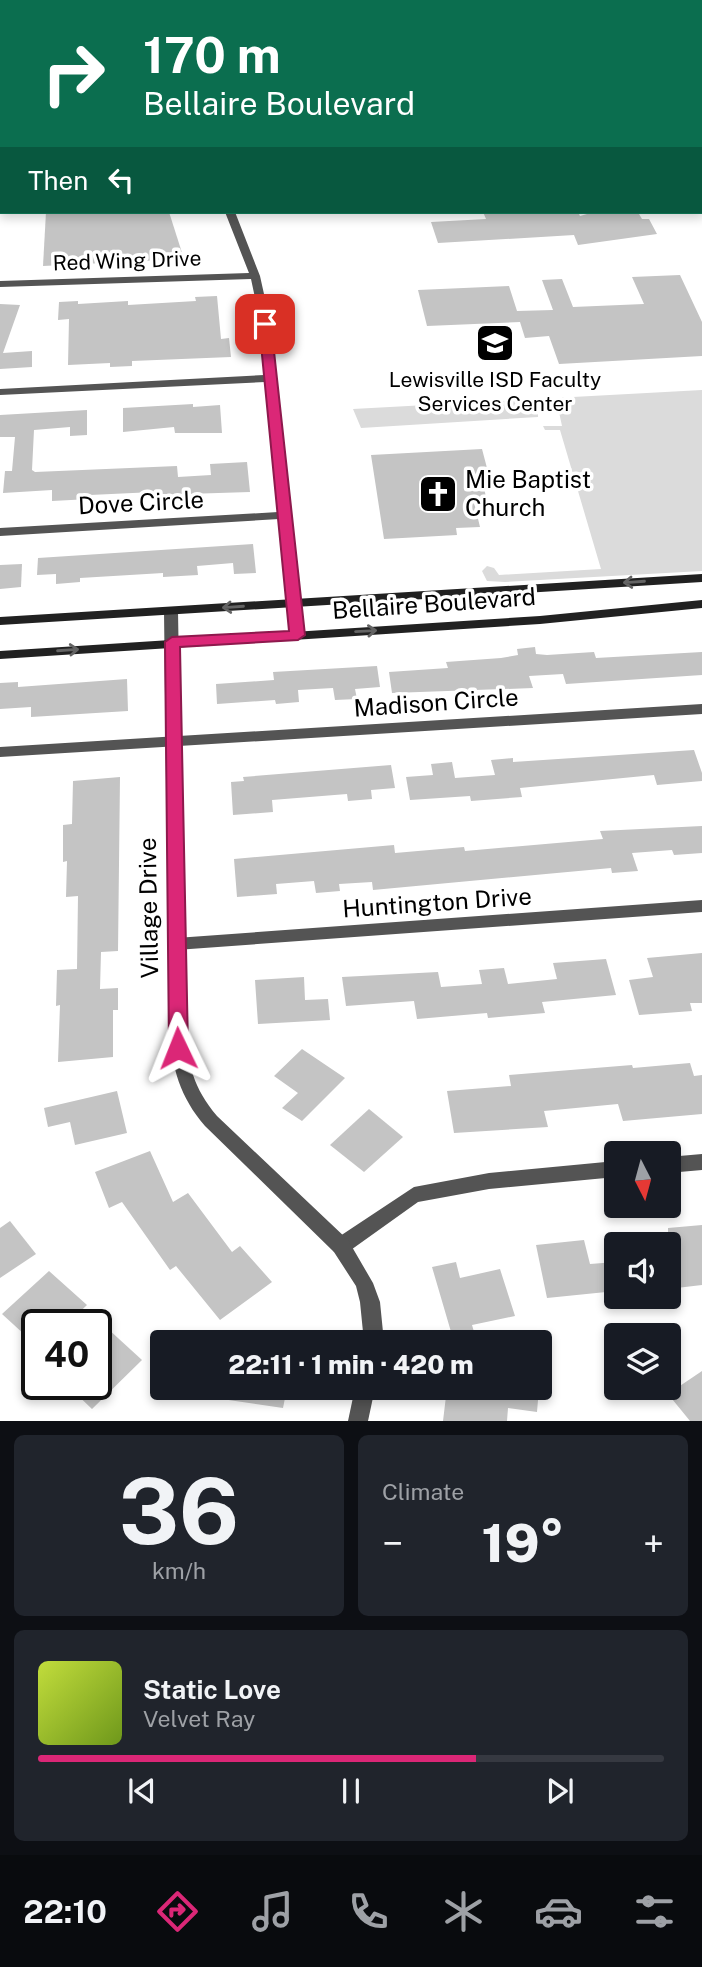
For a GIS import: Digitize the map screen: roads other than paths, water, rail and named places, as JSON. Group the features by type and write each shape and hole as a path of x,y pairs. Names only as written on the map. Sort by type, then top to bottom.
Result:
{"main road":[{"name":"Bellaire Boulevard","path":"0,621 702,578"},
{"name":"Bellaire Boulevard","path":"0,655 172,642 540,621 702,604"}],"street":[{"path":"231,214 255,276 263,312 298,635"},
{"name":"Red Wing Drive","path":"0,284 255,276"},
{"path":"0,392 271,378"},
{"name":"Dove Circle","path":"0,532 285,515"},
{"name":"Village Drive","path":"171,611 176,944 180,1065 183,1081 211,1121 341,1246 358,1273 370,1302 373,1330"},
{"name":"Madison Circle","path":"0,752 702,709"},
{"name":"Huntington Drive","path":"176,944 702,906"},
{"path":"681,1164 702,1162"},
{"path":"341,1246 414,1195 488,1181 604,1170"},
{"path":"358,1421 362,1400"}],"place":[{"name":"Lewisville ISD Faculty Services Center","path":"495,343"},
{"name":"Mie Baptist Church","path":"438,494"}]}
